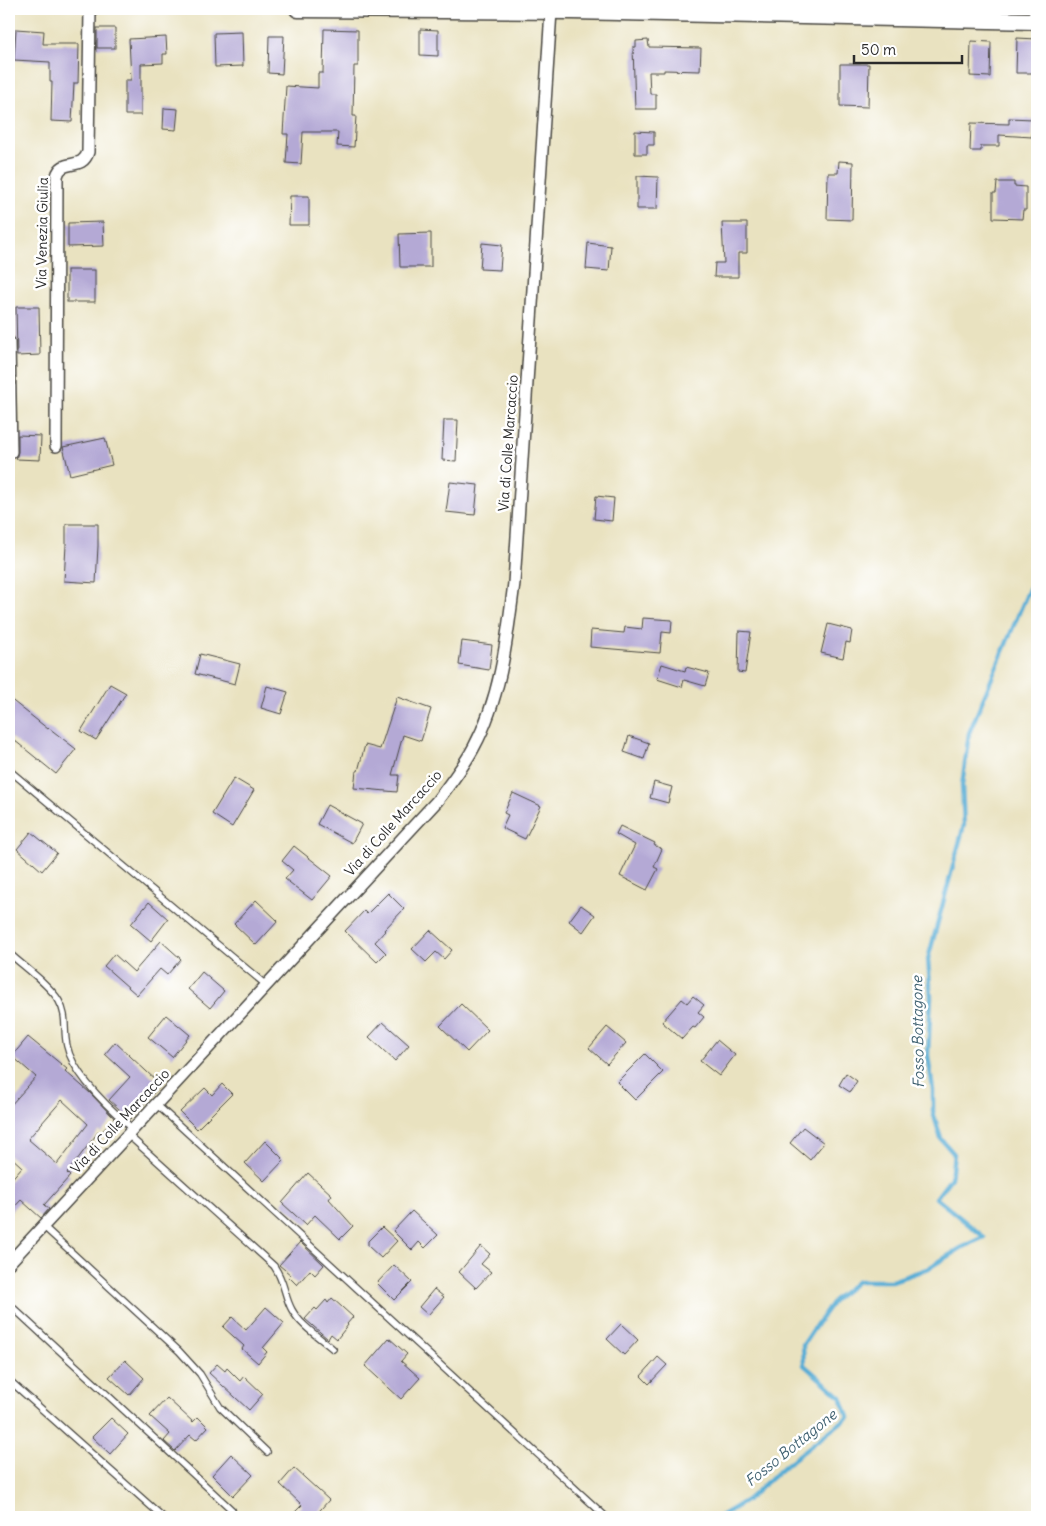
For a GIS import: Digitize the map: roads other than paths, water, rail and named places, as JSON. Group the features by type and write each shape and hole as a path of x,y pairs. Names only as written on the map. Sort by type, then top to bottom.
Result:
{"main road":[{"path":"298,9 551,11 1037,21"}],"street":[{"name":"Via Venezia Giulia","path":"56,446 57,176 62,167 81,163 87,157 88,152 90,9"},
{"name":"Via di Colle Marcaccio","path":"9,1263 420,819 448,787 473,748 486,720 493,700 505,649 514,584 551,11"},
{"path":"9,342 11,452"}],"lane":[{"path":"9,770 266,985"},
{"path":"9,953 56,996 64,1013 67,1045 72,1060 103,1101 130,1132 274,1266 282,1281 293,1312 333,1349"},
{"path":"156,1104 604,1515"},
{"path":"43,1226 179,1351 200,1374 220,1407 268,1452"},
{"path":"9,1304 232,1510"},
{"path":"9,1380 163,1517"}],"waterway":[{"name":"Fosso Bottagone","path":"719,1517 747,1500 786,1465 848,1417 841,1397 804,1365 803,1345 834,1300 858,1281 892,1281 927,1269 961,1248 984,1237 936,1198 951,1178 954,1154 941,1139 933,1112 933,1090 928,1055 931,997 928,959 964,825 962,786 969,733 1029,589 1037,577"}]}
